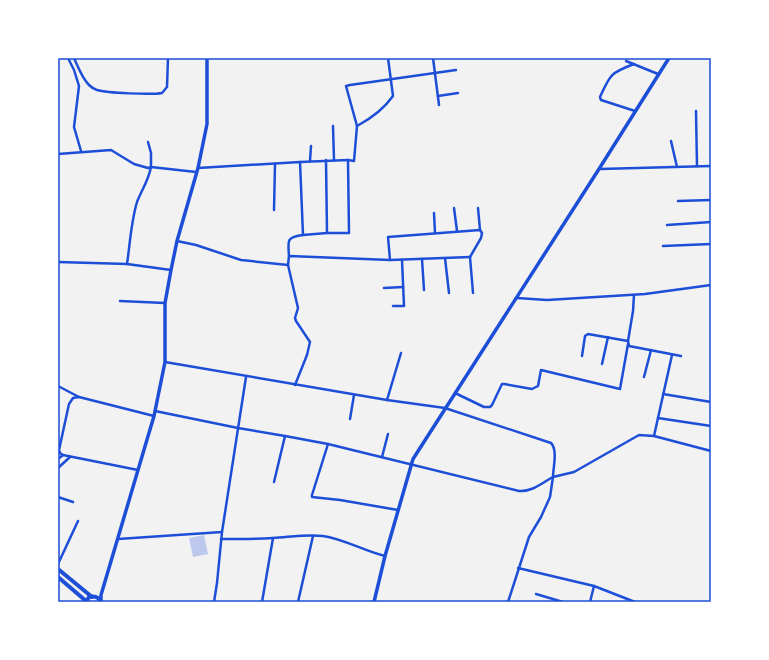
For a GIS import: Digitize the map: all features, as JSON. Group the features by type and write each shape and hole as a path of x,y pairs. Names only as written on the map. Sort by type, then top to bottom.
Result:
{"main road":[{"path":"58,569 101,602"},
{"path":"58,577 86,602 94,597"},
{"path":"75,591 80,586"}],"street":[{"path":"68,58 79,86 74,126 81,151"},
{"path":"74,58 85,80 90,86 97,90 115,93 150,94 162,93 167,87 168,58"},
{"path":"101,602 101,595 154,416 165,362 165,303 177,241 198,168 207,124 207,58"},
{"path":"357,126 373,118 386,106 393,96 388,58"},
{"path":"432,58 439,105"},
{"path":"374,602 385,556 411,464 669,58"},
{"path":"626,61 658,74"},
{"path":"634,64 616,71 610,76 600,97 601,100 635,111"},
{"path":"198,168 326,160 354,160 357,126 346,86 456,70"},
{"path":"438,96 458,93"},
{"path":"696,111 697,166"},
{"path":"332,126 334,160"},
{"path":"671,141 677,167"},
{"path":"127,264 132,228 138,202 148,180 151,167 151,153 148,142"},
{"path":"310,146 310,161"},
{"path":"58,154 81,151 94,152 111,150 134,164 148,168 151,167 196,172"},
{"path":"326,160 327,233"},
{"path":"295,385 307,355 310,342 296,322 295,318 298,308 288,265 288,242 290,238 294,236 349,233 348,160"},
{"path":"300,162 303,235"},
{"path":"274,210 275,164"},
{"path":"599,169 711,166"},
{"path":"678,201 711,200"},
{"path":"454,208 457,232"},
{"path":"473,292 470,257 481,238 482,233 480,230 478,208"},
{"path":"434,213 435,233"},
{"path":"667,225 711,222"},
{"path":"390,260 388,237 480,230"},
{"path":"177,241 196,245 241,260 288,265"},
{"path":"662,246 711,244"},
{"path":"289,256 390,260 470,257"},
{"path":"445,258 449,293"},
{"path":"422,259 424,290"},
{"path":"393,306 404,306 402,260"},
{"path":"58,262 127,264 171,270"},
{"path":"516,298 547,300 634,295 711,285"},
{"path":"384,288 403,287"},
{"path":"455,393 487,408 492,405 502,384 532,389 536,388 538,386 541,370 620,389 633,311 634,295"},
{"path":"120,301 165,303"},
{"path":"582,356 586,335 589,334 608,337 628,343 630,346 681,356"},
{"path":"602,364 608,337"},
{"path":"644,377 651,350"},
{"path":"386,400 401,353"},
{"path":"654,436 672,355"},
{"path":"165,362 354,395 446,408 553,444 553,477 550,497 541,517 529,537 508,602"},
{"path":"214,602 221,539 246,377"},
{"path":"58,386 79,397 154,416"},
{"path":"663,394 711,402"},
{"path":"350,419 354,395"},
{"path":"79,397 73,398 69,404 59,450 60,453 63,455 138,470"},
{"path":"155,411 328,444 524,492 531,490 553,477 574,472 639,435 654,436 711,451"},
{"path":"658,418 711,426"},
{"path":"382,457 388,434"},
{"path":"274,482 285,436"},
{"path":"328,444 312,497 340,500 398,510"},
{"path":"58,460 63,455"},
{"path":"58,468 71,456"},
{"path":"58,497 74,502"},
{"path":"58,564 78,521"},
{"path":"118,539 222,532"},
{"path":"298,602 313,536"},
{"path":"221,539 324,536 385,556"},
{"path":"262,602 273,538"},
{"path":"518,568 594,586 635,602"},
{"path":"590,602 594,586"},
{"path":"536,594 563,602"},
{"path":"94,597 101,595"}],"building":[{"path":"204,535 208,554 193,557 189,538"}]}
